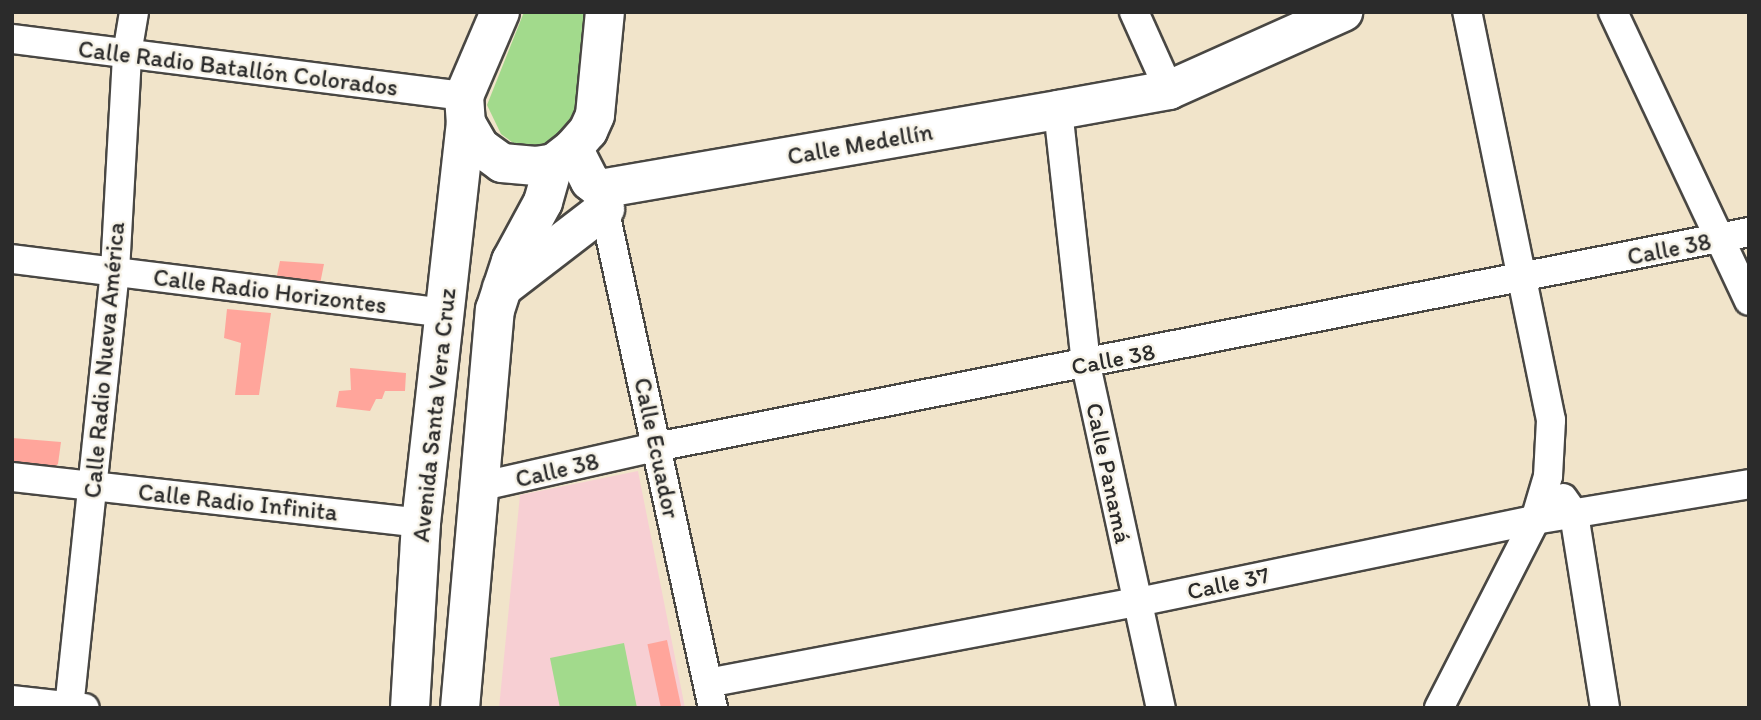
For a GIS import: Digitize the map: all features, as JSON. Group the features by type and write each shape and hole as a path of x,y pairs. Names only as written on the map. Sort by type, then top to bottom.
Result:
{"street":[{"name":"Calle Radio Nueva América","path":"74,707 92,485 115,271 127,54 134,12"},
{"name":"Avenida Santa Vera Cruz","path":"410,708 421,523 465,110 499,12"},
{"name":"Avenida Santa Vera Cruz","path":"460,708 495,310 511,261 564,156 588,131 595,115 605,12"},
{"path":"1134,12 1169,90"},
{"name":"Calle Medellín","path":"603,199 1169,90 1343,12"},
{"path":"1439,708 1535,520 1548,476 1551,420 1467,12"},
{"path":"1613,12 1749,301"},
{"name":"Calle Radio Batallón Colorados","path":"12,39 127,54 465,110"},
{"path":"465,110 480,147 502,163 536,166 564,156 590,181 603,199 502,288"},
{"name":"Calle Panamá","path":"1058,110 1086,365 1161,708"},
{"name":"Calle Ecuador","path":"603,199 711,695"},
{"name":"Calle 38","path":"478,487 656,447 1086,365 1749,232"},
{"name":"Calle Radio Horizontes","path":"12,259 445,313"},
{"path":"1548,476 1574,514 1605,708"},
{"name":"Calle Radio Infinita","path":"12,477 421,523"},
{"name":"Calle 37","path":"711,695 1138,602 1535,520 1749,484"},
{"path":"12,700 74,707"}],"shaded area":[{"path":"638,471 685,708 499,708 520,495"}],"green space":[{"path":"524,12 586,12 575,113 571,124 549,145 516,145 501,134 487,105"},
{"path":"624,643 637,708 560,708 550,658"}],"building":[{"path":"280,261 324,264 319,289 275,285"},
{"path":"227,309 271,313 259,395 235,395 241,343 224,338"},
{"path":"350,368 406,373 405,391 385,391 382,399 376,399 370,411 336,407 339,391 351,390"},
{"path":"12,438 61,442 58,464 50,470 12,467"},
{"path":"667,640 681,707 661,708 647,644"}]}
